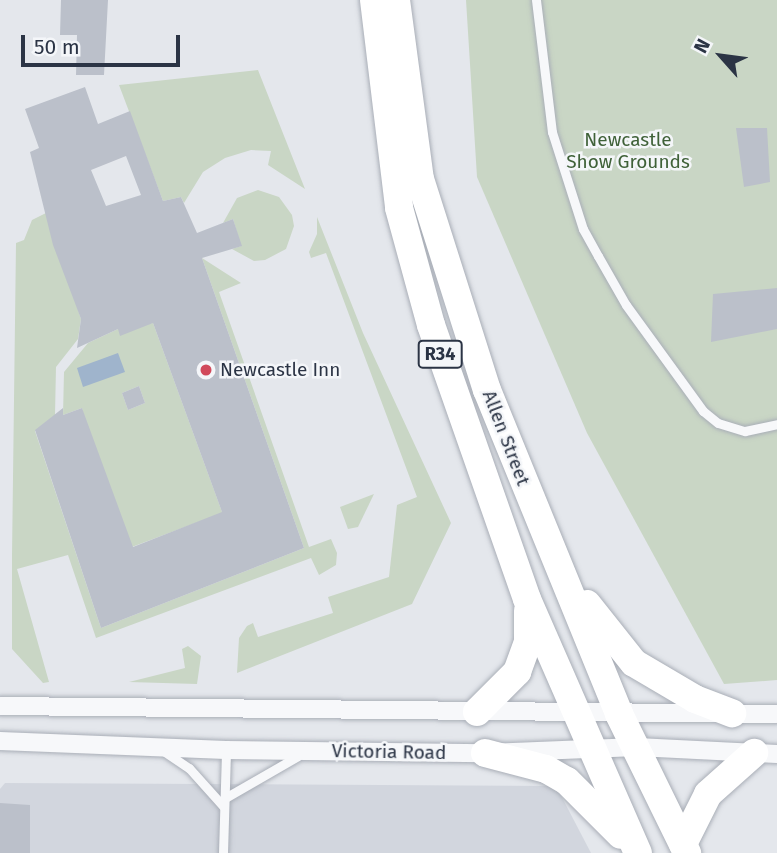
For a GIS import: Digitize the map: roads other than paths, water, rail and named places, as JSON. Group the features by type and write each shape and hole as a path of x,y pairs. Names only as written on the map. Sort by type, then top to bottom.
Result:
{"main road":[{"name":"Allen Street","path":"374,0 388,141 416,275 470,444 527,598 573,713 637,853"},
{"name":"Allen Street","path":"396,0 408,114 439,247 487,390 619,714 685,849"},
{"path":"558,561 606,632 635,663 695,699 732,713"},
{"path":"477,712 517,672 528,641 527,598"},
{"path":"485,753 545,768 567,780 637,853"},
{"path":"685,849 708,794 765,754"}],"street":[{"path":"0,705 777,714"},
{"name":"Victoria Road","path":"4,745 485,753 637,747 765,754"}],"lane":[{"path":"536,0 552,132 583,229 598,256 626,304 703,411 718,422 746,431 777,424"},
{"path":"158,748 190,768 225,803"},
{"path":"223,853 226,750"},
{"path":"225,803 272,767 309,751"}],"water":[{"path":"118,353 125,372 83,387 77,368"}],"place":[{"name":"Newcastle Inn","path":"206,370"}],"park label":[{"name":"Newcastle Show Grounds","path":"628,151"}]}
